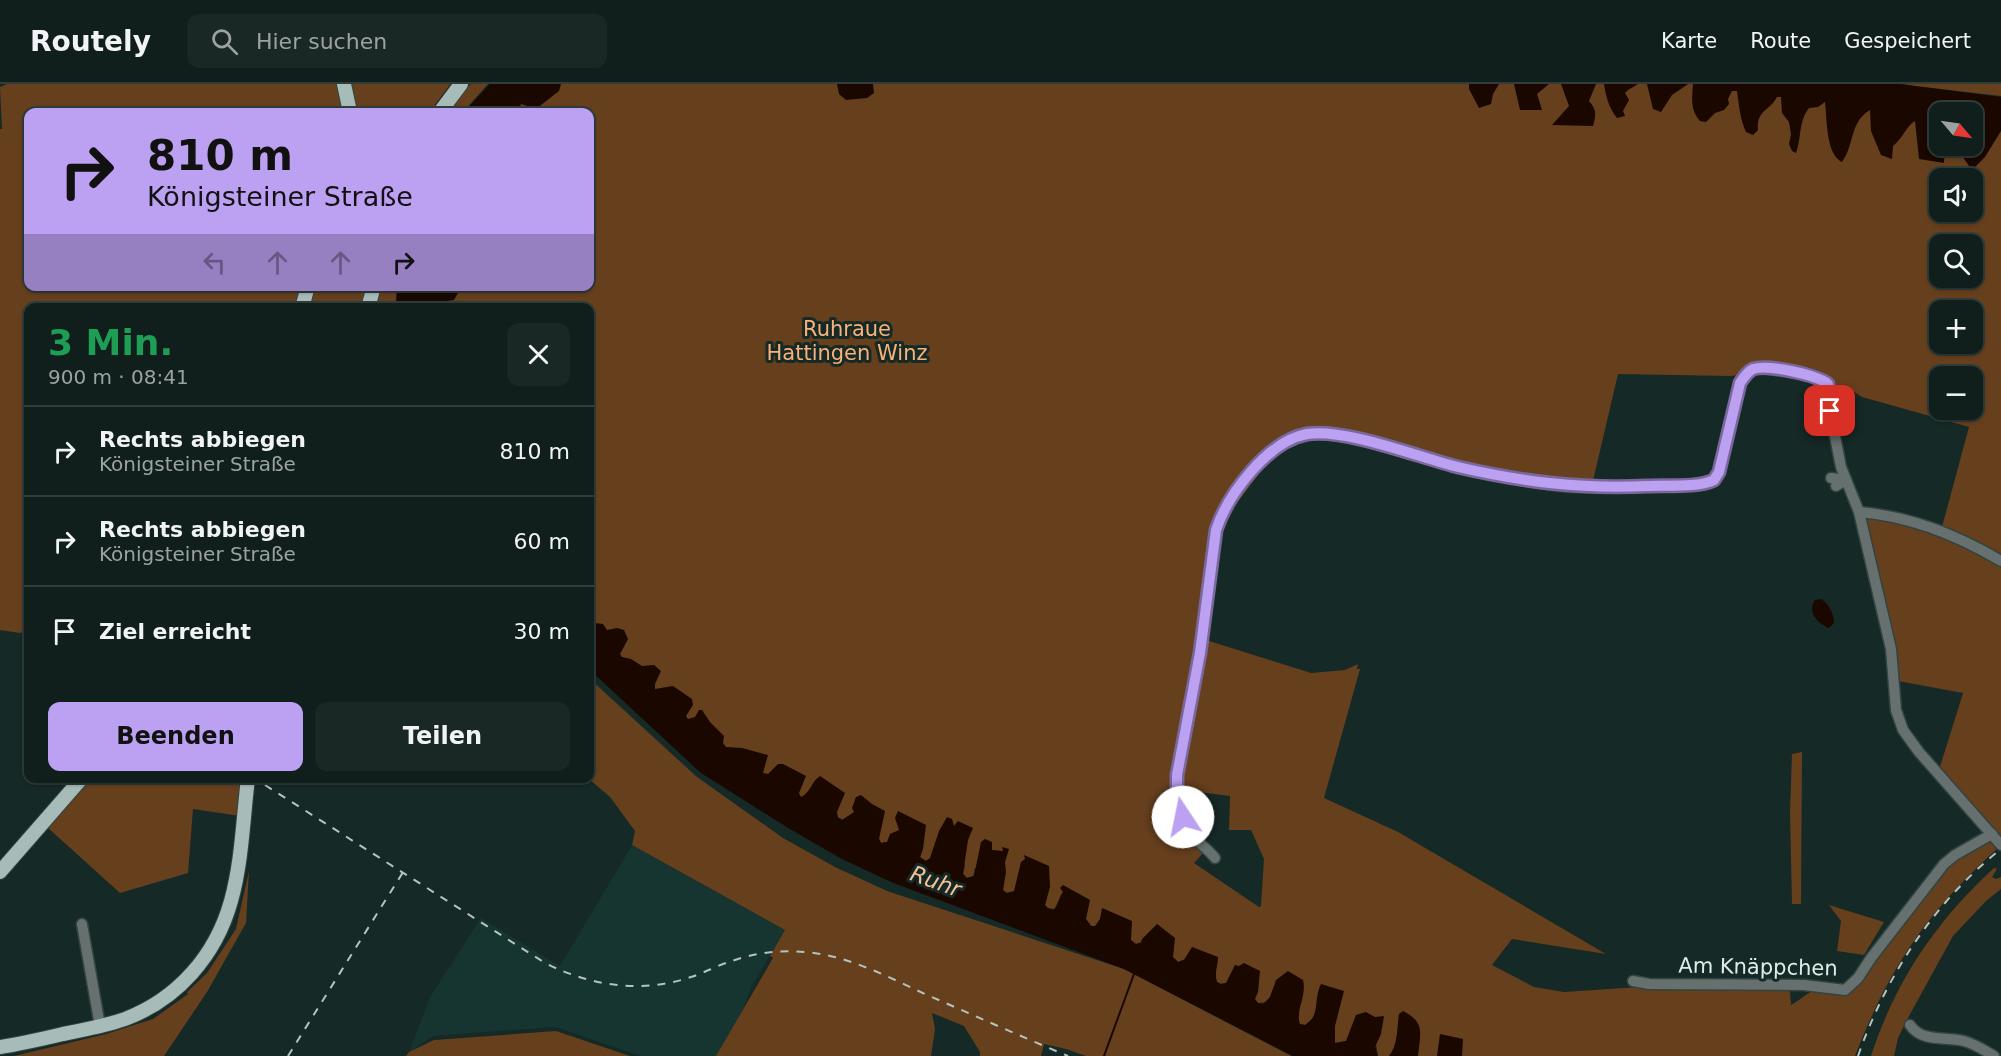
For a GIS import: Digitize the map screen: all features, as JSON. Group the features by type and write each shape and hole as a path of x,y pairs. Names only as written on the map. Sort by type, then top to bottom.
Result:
{"main road":[{"path":"344,84 349,108"},
{"path":"443,108 461,84"},
{"path":"0,872 78,783"},
{"path":"1,1048 100,1026 136,1014 164,999 189,978 210,950 222,926 234,889 247,783"}],"street":[{"path":"1215,858 1192,834 1186,824 1177,787 1179,761 1199,658 1216,530 1232,496 1262,461 1280,446 1305,435 1322,434 1371,443 1486,473 1543,484 1613,487 1704,484 1714,480 1719,472 1740,383 1748,372 1761,368 1815,376 1828,384 1830,411 1841,466 1838,481 1859,512 1891,649 1899,721 1919,752 1997,840"},
{"path":"1859,512 1902,520 1948,534 1978,547 2001,561"},
{"name":"Am Knäppchen","path":"1633,981 1649,984 1804,985 1845,990 1858,978 1944,864 1955,855 1997,840"},
{"path":"82,924 100,1026"},
{"path":"1910,1025 1914,1032 1935,1039 1964,1041 1994,1056"}],"shaded area":[{"path":"632,845 785,930 752,986 742,1012 716,1056 640,1056 556,1027 433,1036 409,1052 430,997 481,918 560,966"}],"green space":[{"path":"7,84 454,84 436,108 24,108 24,291 365,291 362,303 24,303 24,632 20,633 0,630 0,129 2,129 0,87"},
{"path":"471,84 488,84 467,108 452,108 461,93"},
{"name":"Ruhraue Hattingen Winz","path":"549,84 1713,84 1929,118 1929,156 1983,156 1983,139 2001,127 2001,559 1942,527 1969,427 1944,420 1983,420 1983,366 1929,366 1929,416 1862,397 1830,384 1765,368 1745,375 1728,376 1618,374 1592,485 1570,485 1312,434 1280,446 1221,524 1206,640 1311,673 1345,670 1358,664 1357,669 1360,669 1324,798 1398,832 1606,954 1512,939 1492,965 1534,987 1564,992 1639,987 1790,991 1791,1005 1822,984 1845,986 1945,865 1989,839 1999,847 1951,894 1913,942 1882,995 1855,1056 1407,1056 1393,1051 1389,1056 1378,1056 1376,1044 1350,1034 1346,1041 1335,1043 1313,1018 1305,1025 1299,1024 1299,1012 1267,1002 1258,1003 1254,999 1257,993 1226,983 1221,984 1217,982 1215,976 1185,959 1178,962 1142,940 1136,944 1133,943 1100,920 1095,927 1091,926 1086,919 1058,901 1055,909 1047,908 1045,905 1047,896 1007,893 1003,891 1004,879 975,868 973,876 967,878 963,874 965,865 930,859 925,861 920,858 922,850 887,842 881,843 879,839 806,802 730,759 594,645 594,303 427,303 427,291 594,291 594,108 513,108","holes":["1183,790 1230,796 1229,830 1251,830 1264,859 1261,906 1259,907 1194,863 1205,851 1177,827"]},
{"path":"1903,84 2001,84 2001,96 1915,86"},
{"path":"379,291 397,291 396,303 375,303"},
{"path":"1864,517 1893,520 1950,536 2001,564 2001,839 1939,770 1963,693 1898,681"},
{"path":"594,683 697,777 783,838 835,867 887,891 1124,969 1291,1056 1086,1056 1044,1044 1041,1056 980,1056 980,1052 964,1026 932,1013 935,1029 931,1056 716,1056 773,958 770,956 785,930 632,845 635,831 610,797 594,783"},
{"path":"1802,752 1801,904 1792,904 1790,813 1792,754"},
{"path":"84,783 244,783 240,816 193,809 188,873 120,893 47,827"},
{"path":"1994,868 1997,869 1992,877 1996,879 2001,877 2001,889 1986,901 1953,936 1898,1038 1894,1056 1871,1056 1892,1003 1920,954 1954,909"},
{"path":"249,871 246,923 207,992 164,1056 14,1056 106,1034 153,1019 188,994 187,992 207,973 236,929"},
{"path":"1829,905 1884,922 1864,955 1837,951 1841,921"},
{"path":"556,1031 630,1056 406,1056 409,1052 434,1040"}],"water":[{"path":"490,84 561,84 559,91 537,108 521,104 520,108 468,108"},
{"path":"837,84 873,84 874,93 867,98 846,100 839,94"},
{"path":"1469,84 1499,84 1493,94 1491,104 1479,108 1469,89"},
{"path":"1514,84 1549,84 1537,94 1542,110 1520,110"},
{"path":"1561,84 1596,84 1589,101 1595,113 1593,126 1552,125 1569,106"},
{"path":"1604,84 1638,84 1625,93 1629,100 1623,111 1625,116 1617,118 1614,114 1608,102"},
{"path":"1647,84 1688,84 1672,95 1661,112 1653,109"},
{"path":"1693,84 1899,84 2001,97 2001,131 1985,157 1974,168 1971,168 1962,156 1983,156 1983,102 1929,102 1929,156 1944,156 1944,163 1919,159 1915,121 1893,146 1892,159 1881,155 1871,131 1870,110 1863,115 1855,127 1842,162 1833,152 1830,144 1825,102 1818,107 1809,108 1806,113 1796,153 1792,151 1789,144 1791,134 1789,122 1782,113 1781,97 1777,97 1761,114 1758,130 1753,135 1746,132 1744,127 1737,91 1732,91 1728,99 1729,104 1724,110 1715,113 1706,122 1700,121 1697,117 1692,99"},
{"path":"397,291 459,291 454,300 434,303 396,303"},
{"path":"1821,599 1829,606 1833,616 1834,623 1829,628 1814,617 1813,604 1815,600"},
{"name":"Ruhr","path":"594,623 603,624 607,630 617,628 624,630 628,639 620,654 642,666 654,665 661,671 655,689 673,686 692,699 693,705 686,716 688,719 695,717 699,710 702,710 724,736 723,743 726,747 742,748 768,755 763,773 768,774 778,764 783,764 806,776 799,793 801,797 820,776 845,793 837,812 838,818 842,820 854,812 852,808 856,797 861,795 885,811 879,839 881,843 887,842 890,834 899,830 895,818 898,811 926,825 920,857 926,861 930,858 939,831 947,817 952,819 954,826 958,821 973,828 968,840 963,874 967,878 974,876 981,842 985,839 992,842 992,850 1003,851 1002,847 1009,849 1005,862 1003,890 1007,893 1014,891 1021,862 1025,859 1024,855 1049,866 1050,887 1045,905 1048,908 1053,910 1056,906 1063,892 1060,888 1063,885 1090,900 1086,919 1091,926 1095,926 1100,919 1102,908 1132,921 1131,940 1136,944 1141,943 1142,939 1157,924 1175,938 1173,957 1178,962 1184,960 1192,947 1218,957 1216,979 1221,984 1226,983 1235,965 1239,966 1244,963 1260,971 1255,999 1258,1003 1263,1004 1270,997 1276,980 1288,971 1303,980 1304,992 1299,1014 1300,1024 1305,1025 1313,1017 1321,984 1344,991 1335,1026 1335,1043 1346,1041 1356,1015 1366,1012 1375,1017 1384,1016 1381,1034 1375,1047 1378,1056 1293,1056 1124,969 891,882 840,858 701,773 594,674"},
{"path":"1403,1011 1415,1020 1420,1029 1418,1056 1389,1056 1396,1042 1399,1014"},
{"path":"1440,1034 1463,1039 1462,1056 1437,1056"}],"waterway":[{"path":"436,105 452,84"},
{"path":"1104,1056 1134,974"}],"railway":[{"path":"265,785 545,963 562,971 616,985 654,985 691,977 750,956 781,951 814,953 843,959 871,969 1068,1056"},
{"path":"1858,1056 1883,997 1915,942 1954,892 2001,849"},
{"path":"288,1056 405,869"}],"route":[{"path":"1183,817 1177,775 1200,653 1216,530 1232,496 1262,461 1280,446 1305,435 1322,434 1355,439 1457,467 1543,484 1584,487 1700,484 1714,480 1721,468 1740,383 1752,370 1770,369 1821,378 1828,384 1830,411"}]}
